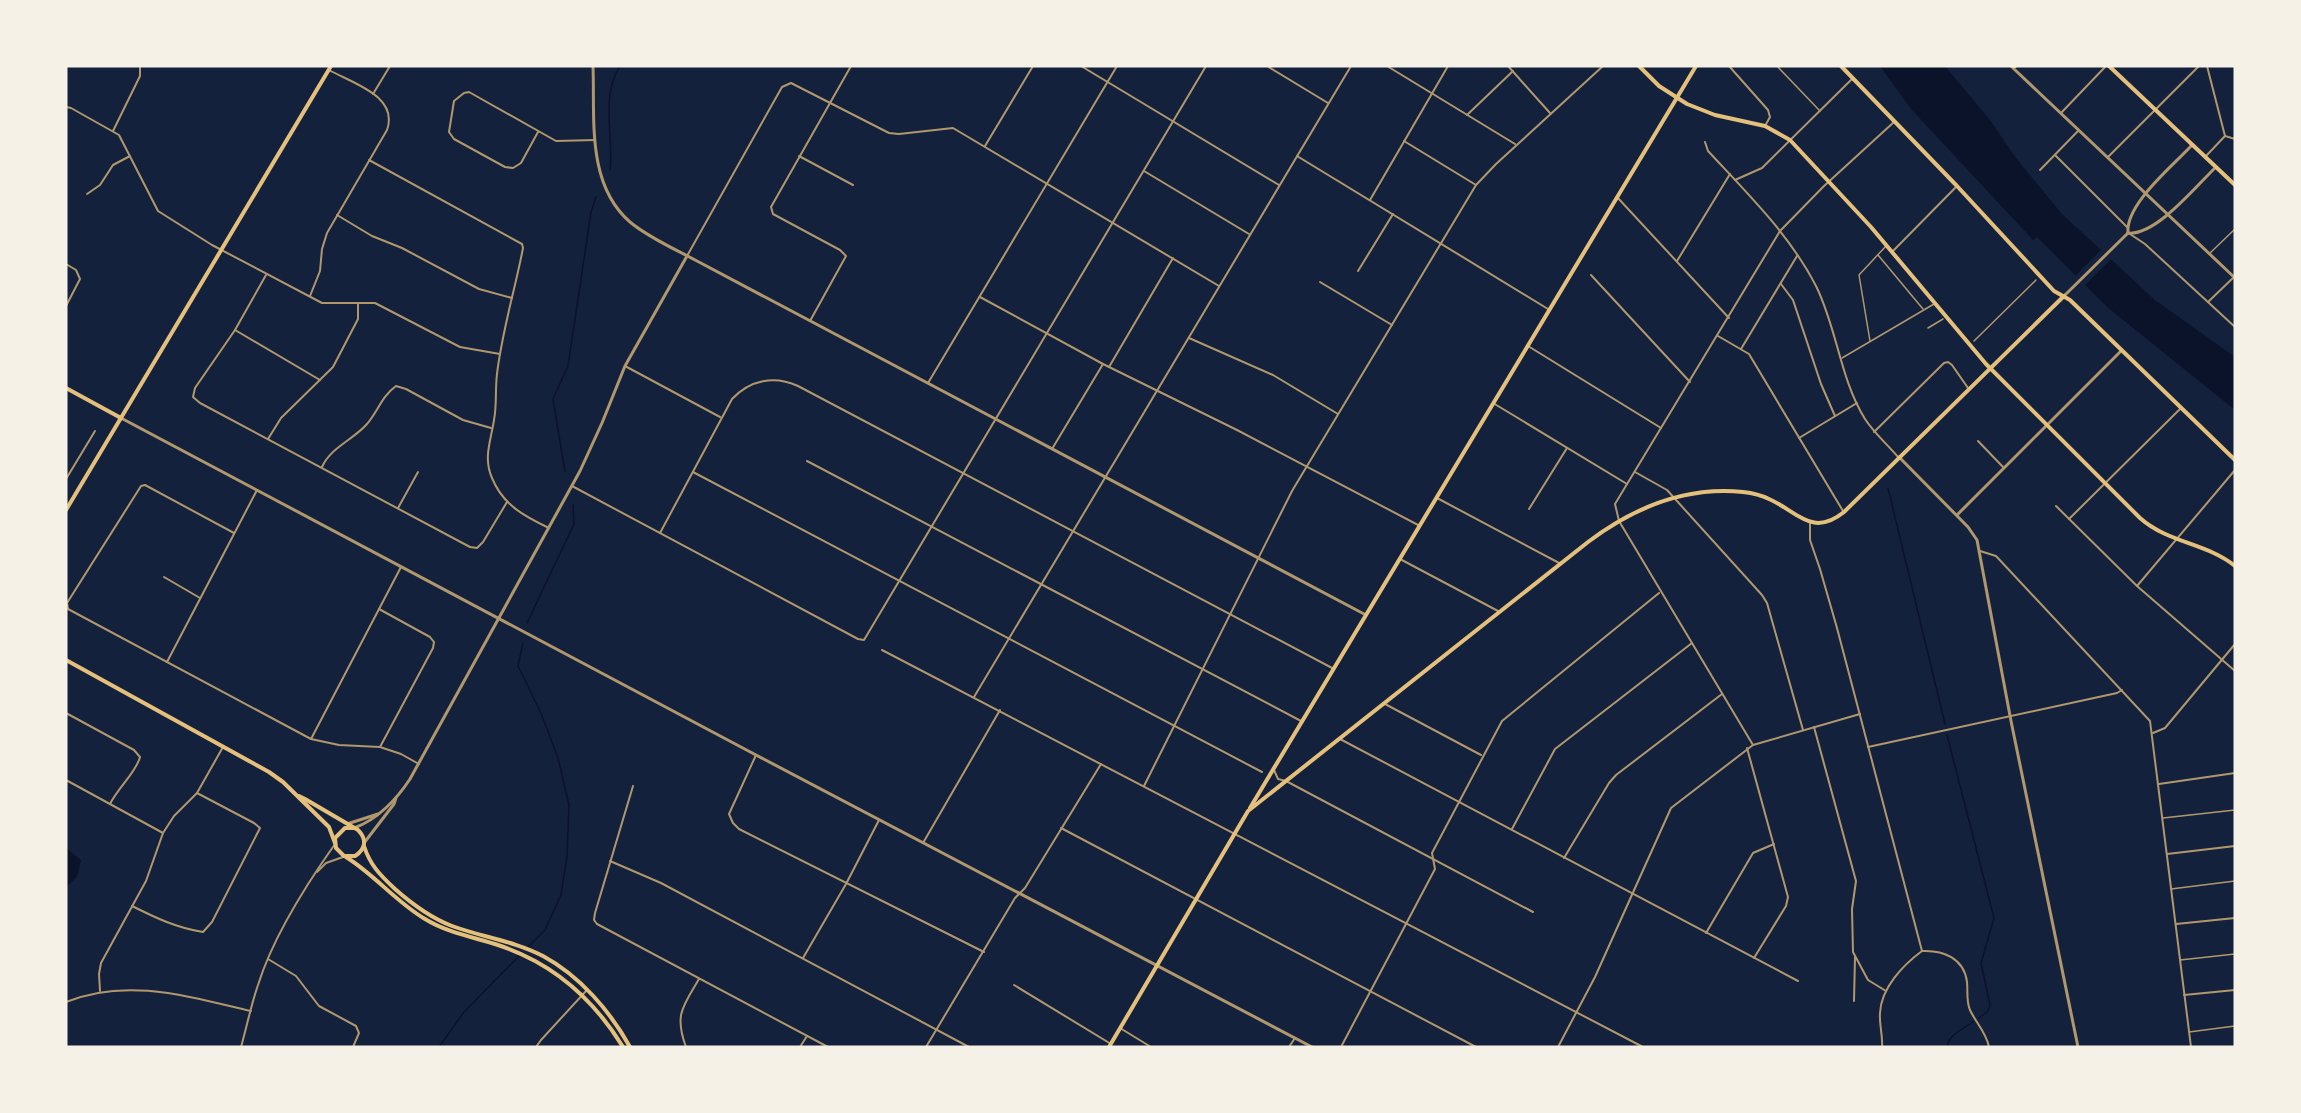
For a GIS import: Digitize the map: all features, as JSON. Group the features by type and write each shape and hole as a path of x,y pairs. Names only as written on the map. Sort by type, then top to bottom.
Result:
{"main road":[{"path":"1639,66 1659,86 1678,98 1714,115 1765,126 1790,140 1830,181 1990,368 2151,528 2216,553 2235,566"},
{"path":"1110,1045 1696,66"},
{"path":"1841,66 2054,291 2064,296 2235,460"},
{"path":"2107,66 2235,186"},
{"path":"66,510 330,68"},
{"path":"1248,811 1619,521 1673,498 1711,491 1754,494 1769,499 1800,519 1810,522 1830,520 1844,512 2064,296"},
{"path":"66,388 121,417"},
{"path":"67,660 269,772 298,795 354,828 361,833 372,866 417,907 453,927 519,946 559,966 587,990 610,1016 630,1047"},
{"path":"298,795 302,802 330,827 338,851 366,870 397,899 425,919 458,934 515,951 552,969 583,994 623,1047"},
{"path":"335,843 341,831 354,828"},
{"path":"345,856 356,856 364,844"}],"street":[{"path":"114,131 140,76 140,66"},
{"path":"374,94 390,66"},
{"path":"593,66 596,140 602,180 619,211 643,231 1366,615"},
{"path":"810,321 846,256 843,251 773,214 771,207 851,66"},
{"path":"985,146 1033,66"},
{"path":"1081,66 1280,185"},
{"path":"928,383 1117,66"},
{"path":"572,486 858,639 864,640 1206,66"},
{"path":"1267,66 1328,103"},
{"path":"974,697 1351,66"},
{"path":"1387,66 1516,145"},
{"path":"1370,200 1448,66"},
{"path":"1508,66 1551,114"},
{"path":"1144,786 1287,500 1476,185 1487,172 1603,66"},
{"path":"1729,66 1768,110 1770,117 1765,126"},
{"path":"1777,66 1820,111"},
{"path":"2061,113 2107,66"},
{"path":"2108,157 2199,66"},
{"path":"2207,66 2225,136"},
{"path":"2013,67 2234,277 2208,302"},
{"path":"310,297 320,271 324,241 390,122 385,104 374,94 330,68"},
{"path":"1467,115 1513,71"},
{"path":"1735,180 1762,168 1853,79"},
{"path":"364,844 394,804 419,764 572,486 602,423 625,366 784,86 795,84 889,133 953,128 1220,287"},
{"path":"538,132 521,163 513,168 505,167 454,139 448,132 454,101 469,92 556,141 596,140"},
{"path":"66,107 114,131 122,138 160,213 221,250 321,303 330,305 368,302 381,305 460,347 500,354"},
{"path":"1753,745 1619,521 1615,504 1780,231 1894,122"},
{"path":"2040,170 2079,130"},
{"path":"2225,136 2235,139"},
{"path":"2205,157 2225,136"},
{"path":"1404,141 1476,185"},
{"path":"1705,142 1708,151 1780,231 1798,255 1821,297 1857,403 1874,432 1974,535 1980,551 1987,600 2078,1047"},
{"path":"2192,145 2139,202 2127,227 2128,233 2145,244 2235,327"},
{"path":"2055,155 2127,227"},
{"path":"87,194 100,185 113,165 130,156"},
{"path":"799,156 853,185"},
{"path":"1297,156 1550,310"},
{"path":"369,160 522,244 496,375 495,419 488,453 489,471 507,502 523,516 549,528"},
{"path":"2064,296 2128,233 2142,230 2160,221 2216,167"},
{"path":"1144,171 1250,235"},
{"path":"1676,262 1730,174"},
{"path":"1892,252 1957,186"},
{"path":"1617,197 1729,318"},
{"path":"1358,271 1393,214"},
{"path":"337,215 372,236 402,248 479,289 512,298"},
{"path":"2210,253 2235,229"},
{"path":"1870,342 1859,278 1861,272 1886,245"},
{"path":"1878,254 1924,310"},
{"path":"1741,349 1798,255"},
{"path":"1109,367 1173,258"},
{"path":"66,264 76,270 80,279 66,306"},
{"path":"266,275 235,330 195,388 193,397 200,404 470,547 477,548 507,502"},
{"path":"1591,275 1690,382"},
{"path":"1974,341 2036,280"},
{"path":"1320,282 1392,325"},
{"path":"1780,284 1793,300 1834,416"},
{"path":"980,297 1103,364 1419,526"},
{"path":"268,439 281,418 333,367 356,324 358,303"},
{"path":"1841,358 1935,303"},
{"path":"1928,328 1942,319"},
{"path":"235,330 321,380"},
{"path":"1718,336 1749,354 1844,512"},
{"path":"1189,338 1273,375 1338,414"},
{"path":"1528,346 1662,428"},
{"path":"1956,515 2121,351"},
{"path":"1874,432 1944,363 1948,362 1952,365 1968,389"},
{"path":"1052,449 1103,364"},
{"path":"625,366 721,417"},
{"path":"660,533 732,399 748,386 764,380 783,381 798,386 1334,669"},
{"path":"322,467 329,455 366,424 387,392 396,386 406,388 463,420 492,428"},
{"path":"1493,403 1627,484"},
{"path":"1799,438 1857,403"},
{"path":"2069,519 2181,408"},
{"path":"121,417 498,619 1312,1047"},
{"path":"66,479 95,431"},
{"path":"1978,441 2004,468"},
{"path":"1529,509 1567,448"},
{"path":"807,461 1302,722"},
{"path":"2137,586 2235,470"},
{"path":"1635,471 1667,490 1765,599 1803,730"},
{"path":"398,508 418,472"},
{"path":"693,472 1263,771"},
{"path":"234,533 145,486 141,486 66,604 74,613 311,739 339,745 380,747 419,764"},
{"path":"167,662 257,490"},
{"path":"1437,498 1562,564"},
{"path":"2056,506 2137,586 2234,669"},
{"path":"1810,522 1810,540 1820,568 1860,714 1922,951"},
{"path":"1980,551 1996,556 2148,718 2153,733 2191,1047"},
{"path":"1400,559 1501,612"},
{"path":"311,739 401,567"},
{"path":"165,577 200,598"},
{"path":"1341,1047 1435,869 1432,853 1502,721 1660,592"},
{"path":"380,609 430,637 434,642 433,648 380,747"},
{"path":"1511,830 1555,749 1692,644"},
{"path":"2153,733 2165,728 2235,644"},
{"path":"882,650 1643,1047"},
{"path":"1868,747 2117,693 2122,690"},
{"path":"1564,858 1616,775 1722,694"},
{"path":"1385,704 1482,755"},
{"path":"923,843 1000,711"},
{"path":"66,713 134,750 140,757 138,765 120,786 110,804"},
{"path":"1558,1047 1595,977 1671,808 1753,745 1860,714"},
{"path":"1814,727 1856,881 1852,909 1855,957 1854,1001"},
{"path":"1340,739 1798,981"},
{"path":"100,991 101,963 146,881 163,833 174,816 197,793 223,747"},
{"path":"1747,748 1788,892 1788,902 1754,958"},
{"path":"756,755 729,814 733,823 742,831 984,952"},
{"path":"927,1047 1101,764"},
{"path":"1274,768 1275,776 1533,912"},
{"path":"2159,784 2235,774"},
{"path":"66,780 163,833"},
{"path":"633,786 594,920 597,924 828,1047"},
{"path":"132,906 167,924 184,929 203,932 212,922 260,828 197,793"},
{"path":"354,828 369,823 390,801 396,798"},
{"path":"2163,818 2235,810"},
{"path":"347,824 379,814"},
{"path":"803,958 846,884 879,820"},
{"path":"1061,828 1476,1047"},
{"path":"241,1047 258,985 268,959 311,878 335,843"},
{"path":"1706,933 1753,853 1774,844"},
{"path":"2167,854 2235,846"},
{"path":"311,878 326,863 345,856"},
{"path":"610,861 661,883 969,1047"},
{"path":"2171,890 2235,881"},
{"path":"2176,924 2235,918"},
{"path":"1882,1047 1880,1012 1886,992 1905,966 1922,951 1936,951 1947,954 1960,964 1967,979 1969,1008 1985,1034 1989,1047"},
{"path":"2180,960 2235,954"},
{"path":"1855,957 1868,980 1886,992"},
{"path":"268,959 296,976 319,1006 356,1026 359,1033 353,1047"},
{"path":"686,1047 680,1030 680,1018 683,1007 699,979"},
{"path":"1014,985 1110,1045"},
{"path":"66,1002 100,991 138,990 172,994 251,1011"},
{"path":"536,1047 587,990"},
{"path":"2184,995 2235,990"},
{"path":"2189,1032 2235,1026"},
{"path":"1120,1028 1151,1047"},
{"path":"800,1047 807,1036"},
{"path":"1289,1047 1295,1038"}],"water":[{"path":"1880,66 1945,66 1990,120 2016,158 2062,214 2155,300 2235,357 2235,410 2107,307 2037,237 2033,240 1911,109"},
{"path":"66,848 81,860 77,877 66,887"}],"pier":[{"path":"2103,248 2112,258 2082,288 2073,278"}],"waterway":[{"path":"610,170 609,103 614,78 620,66"},
{"path":"565,472 553,399 568,366 591,212 596,197"},
{"path":"1888,488 1945,724"},
{"path":"527,623 574,524 573,505"},
{"path":"523,643 518,666 541,713 558,758 569,805 567,856 561,895 545,930 527,948"},
{"path":"1947,735 1994,918 1981,963 1990,1005 1988,1011 1979,1018"},
{"path":"439,1047 464,1012 519,956"},
{"path":"1947,1047 1953,1035 1973,1022"}]}
